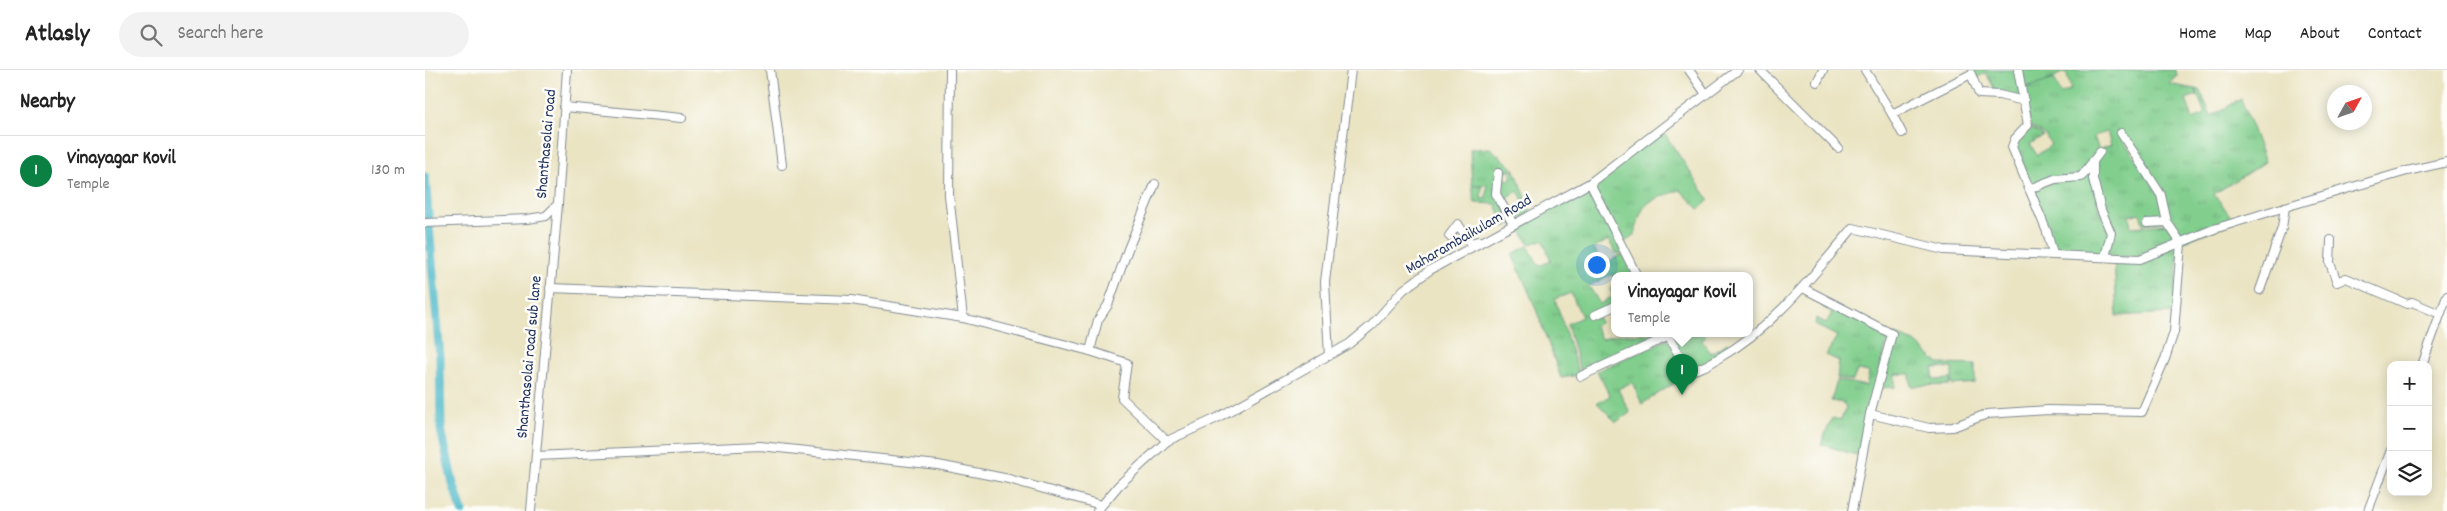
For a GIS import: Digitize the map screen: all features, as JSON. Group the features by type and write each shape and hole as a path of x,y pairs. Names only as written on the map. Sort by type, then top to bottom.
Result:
{"street":[{"name":"Shanthasolai road","path":"425,223 528,220 546,216 558,204 567,70"},
{"path":"770,70 782,166"},
{"path":"950,70 949,195 963,318"},
{"path":"1329,356 1325,282 1351,70"},
{"path":"1689,70 1706,94"},
{"name":"Maharambaikulam Road","path":"1099,508 1119,484 1167,442 1215,419 1349,344 1372,325 1403,290 1430,270 1590,183 1738,70"},
{"path":"1760,70 1838,148"},
{"path":"1817,82 1823,70"},
{"path":"1865,70 1902,133"},
{"path":"2018,70 2028,126 2015,139 2012,147 2047,232 2053,254"},
{"path":"1892,114 1970,72 1979,94 1999,95 2024,100"},
{"path":"564,107 682,118"},
{"path":"1870,414 1929,428 1953,426 1987,414 2047,410 2142,412 2165,359 2174,332 2181,243 2167,222 2161,194 2121,134"},
{"path":"2029,189 2055,180 2081,177 2101,152"},
{"path":"2093,161 2093,179 2101,210 2111,234 2105,257"},
{"path":"1753,335 1803,288 1853,228 1944,250 2139,258 2214,229 2407,171 2447,162"},
{"path":"1593,169 1598,176"},
{"path":"1498,173 1496,194 1513,224"},
{"path":"1590,183 1635,272"},
{"path":"1090,351 1098,320 1108,305 1128,249 1155,184"},
{"name":"Shanthasolai road sub lane","path":"531,511 558,204"},
{"path":"2260,290 2282,228 2285,207"},
{"path":"2147,223 2167,222"},
{"path":"1449,236 1458,224 1470,243 1483,240"},
{"path":"2331,240 2330,263 2337,282 2346,278 2407,304 2412,302 2440,314"},
{"path":"550,288 851,300 963,318 1090,351 1127,363 1121,398 1167,442"},
{"path":"1803,288 1892,334 1870,414 1852,511"},
{"path":"2423,361 2447,296"},
{"path":"1595,315 1611,308"},
{"path":"1581,376 1664,337"},
{"path":"1669,337 1688,371 1697,370 1743,344 1750,337"},
{"path":"536,456 760,446 938,465 1009,479 1099,508"},
{"path":"2368,511 2391,451"}],"green space":[{"path":"1971,70 2017,70 2023,99 1987,92 1994,88 1986,73 1975,78"},
{"path":"2019,70 2176,70 2177,76 2169,84 2200,90 2211,116 2241,99 2265,162 2214,194 2235,222 2182,242 2169,222 2162,194 2122,132 2119,134 2160,195 2165,221 2143,224 2140,213 2129,216 2131,227 2167,224 2179,243 2140,257 2107,256 2112,233 2102,210 2094,178 2095,169 2092,169 2091,179 2109,234 2104,255 2054,252 2031,190 2055,181 2082,178 2102,153 2101,149 2111,145 2107,132 2094,136 2099,151 2080,175 2055,178 2030,188 2014,147 2016,139 2029,127 2043,136 2030,144 2037,155 2051,145 2045,135 2030,126 2023,91 2054,78 2061,94 2071,89 2066,72 2023,90","holes":["2196,90 2205,114 2193,119 2186,99 2197,95"]},
{"path":"1662,130 1709,200 1699,209 1680,190 1654,200 1644,208 1640,215 1635,235 1622,244 1591,183"},
{"path":"1490,148 1512,167 1511,171 1505,171 1505,179 1510,180 1514,168 1527,200 1524,202 1518,191 1507,198 1513,210 1528,202 1531,213 1514,222 1495,194 1512,223 1505,227 1496,204 1475,203 1472,186 1482,186 1481,197 1486,198 1487,185 1472,185 1470,149"},
{"path":"1589,185 1622,252 1617,254 1608,240 1594,248 1603,265 1622,254 1633,272 1611,272 1611,275 1589,286 1600,304 1611,297 1611,306 1592,315 1594,319 1599,317 1600,323 1594,325 1601,339 1611,336 1664,337 1581,374 1567,324 1582,317 1571,293 1555,299 1579,375 1561,378 1534,304 1512,254 1528,246 1539,266 1551,261 1543,240 1529,244 1517,224"},
{"path":"2179,245 2174,313 2117,316 2114,258 2140,260"},
{"path":"1825,302 1889,334 1859,456 1821,444 1832,418 1841,420 1846,407 1843,403 1831,401 1837,380 1866,386 1869,372 1857,370 1853,381 1837,378 1839,361 1826,355 1837,336 1815,325 1816,318 1826,323 1832,313 1822,307"},
{"path":"1893,334 1915,342 1939,364 1975,365 1975,383 1952,385 1952,368 1933,368 1933,380 1951,379 1950,385 1911,386 1910,374 1895,374 1895,387 1878,388"},
{"path":"1671,337 1706,337 1702,341 1711,353 1727,343 1731,349 1689,370"},
{"path":"1668,339 1687,375 1642,404 1632,382 1618,389 1630,413 1616,422 1597,403 1610,396 1597,371"}],"waterway":[{"path":"425,177 440,358 441,429 453,484 462,511"}],"place":[{"name":"Vinayagar Kovil","path":"1682,395"}]}
